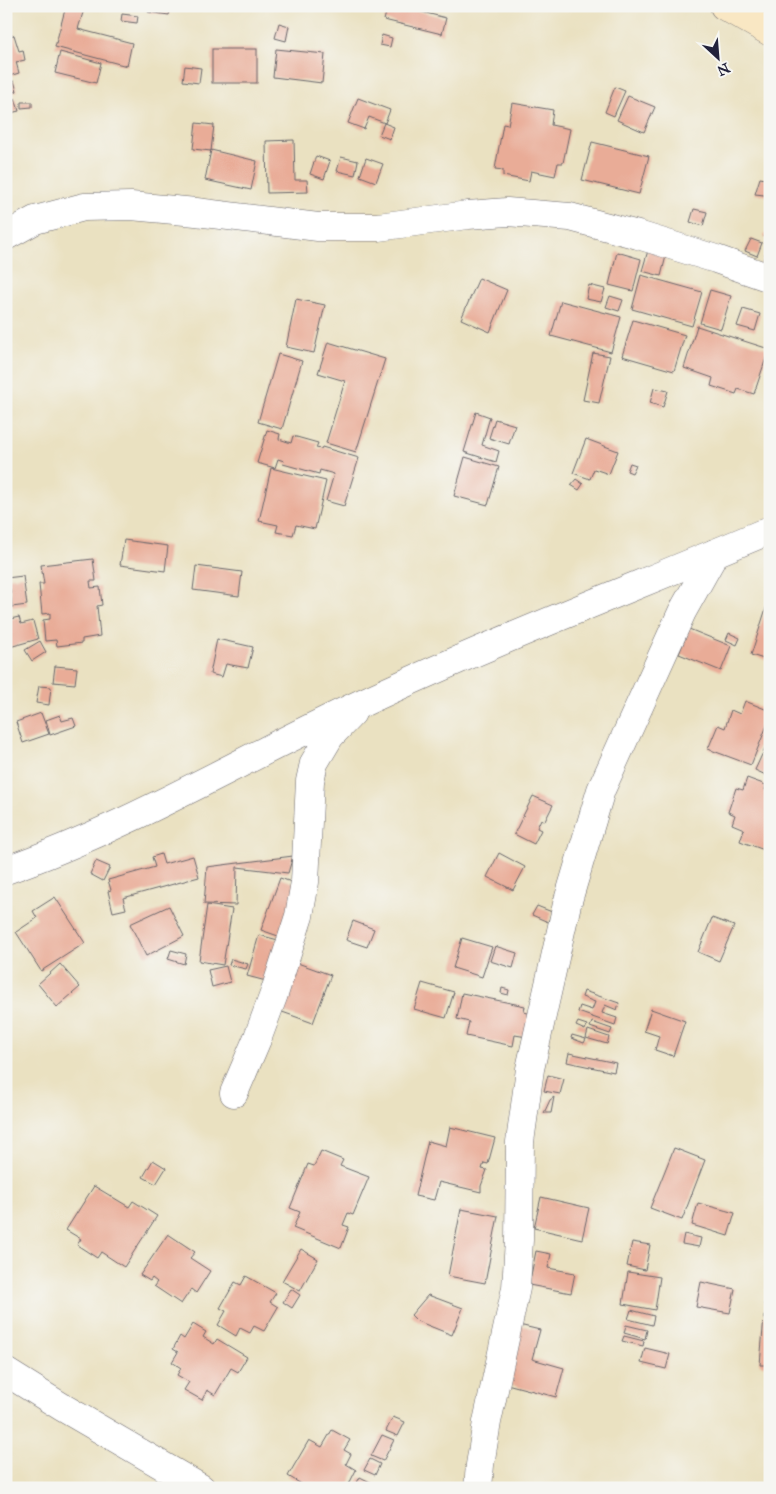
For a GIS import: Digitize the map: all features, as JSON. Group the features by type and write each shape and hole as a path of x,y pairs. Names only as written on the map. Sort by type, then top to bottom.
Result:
{"main road":[{"path":"724,6 770,32"}],"street":[{"path":"6,236 35,220 84,207 131,206 318,227 378,227 468,215 507,212 544,214 577,219 646,237 770,278"},
{"path":"6,870 60,850 155,806 360,704 496,642 770,530"},
{"path":"478,1488 487,1422 516,1288 519,1240 520,1142 530,1069 567,904 602,790 682,612 715,553"},
{"path":"234,1093 274,994 298,916 305,882 310,781 314,763 330,736 360,704"},
{"path":"6,1372 62,1408 201,1488"}],"building":[{"path":"66,6 85,6 78,29 132,43 127,66 55,47"},
{"path":"149,6 171,6 169,15 148,12"},
{"path":"388,6 398,6 446,18 442,34 384,20"},
{"path":"122,14 138,16 137,23 121,21"},
{"path":"279,23 289,26 286,41 275,38"},
{"path":"14,35 19,51 23,50 25,60 16,62 19,73 6,77 6,37"},
{"path":"382,35 392,38 390,47 380,45"},
{"path":"212,49 257,49 257,83 212,83"},
{"path":"276,49 325,54 322,83 273,77"},
{"path":"60,52 101,63 96,83 55,73"},
{"path":"185,66 201,68 199,83 183,81"},
{"path":"14,81 17,91 6,95 6,84"},
{"path":"615,87 625,91 614,116 605,112"},
{"path":"628,96 655,107 644,132 617,120"},
{"path":"15,98 19,111 6,114 6,101"},
{"path":"358,98 390,110 385,123 369,117 364,129 348,123"},
{"path":"21,102 32,102 32,107 21,108"},
{"path":"512,103 553,110 551,125 570,129 563,163 558,163 555,176 531,171 529,181 503,176 503,170 495,169 503,124 508,125"},
{"path":"196,123 214,125 211,151 193,149"},
{"path":"384,123 394,127 390,139 379,135"},
{"path":"294,140 295,180 307,180 308,192 267,193 266,141"},
{"path":"592,142 649,156 639,194 582,180"},
{"path":"211,150 257,161 251,190 205,180"},
{"path":"316,156 330,161 324,179 310,174"},
{"path":"341,157 358,161 355,175 337,171"},
{"path":"366,158 383,164 376,182 360,176"},
{"path":"760,178 770,180 770,199 764,195 755,194"},
{"path":"694,209 707,212 703,226 690,222"},
{"path":"770,224 770,240 764,237"},
{"path":"751,239 762,243 757,256 745,251"},
{"path":"649,247 667,252 661,276 642,271"},
{"path":"767,248 770,249 770,269 761,267"},
{"path":"617,252 641,259 633,291 609,285"},
{"path":"641,275 702,292 692,326 632,309"},
{"path":"479,278 507,290 490,332 461,319"},
{"path":"589,285 605,289 601,302 586,299"},
{"path":"710,290 731,296 721,329 700,323"},
{"path":"610,296 623,300 619,311 606,307"},
{"path":"296,299 325,305 314,353 286,347"},
{"path":"561,301 621,317 611,352 551,336"},
{"path":"743,309 760,314 755,331 737,326"},
{"path":"633,320 685,335 674,371 622,356"},
{"path":"697,326 769,349 754,394 738,389 736,394 711,386 713,378 684,368"},
{"path":"328,342 385,359 356,452 326,443 345,381 318,373"},
{"path":"593,353 610,356 599,403 583,400"},
{"path":"278,354 302,361 282,429 258,422"},
{"path":"654,388 668,391 663,407 650,403"},
{"path":"476,412 490,417 482,445 499,451 496,462 464,452"},
{"path":"495,419 515,425 509,444 489,438"},
{"path":"267,430 280,434 279,439 291,443 293,436 318,443 316,448 321,449 322,447 359,458 344,506 326,501 334,474 320,470 319,474 283,464 284,461 278,459 275,468 257,463"},
{"path":"586,439 618,451 609,474 594,469 590,479 573,473"},
{"path":"465,457 499,467 488,505 454,496"},
{"path":"630,463 636,465 632,473 627,471"},
{"path":"271,468 326,481 315,529 296,525 293,535 276,532 278,525 259,521"},
{"path":"576,479 583,484 579,490 571,485"},
{"path":"124,540 168,546 165,571 120,565"},
{"path":"93,559 96,581 90,581 91,588 100,587 102,605 97,606 100,636 82,639 82,643 57,646 56,640 45,641 43,620 50,619 50,613 42,614 39,584 44,584 41,565"},
{"path":"196,566 242,572 239,596 193,590"},
{"path":"23,576 27,605 12,607 10,589 6,589 6,578"},
{"path":"770,599 770,661 751,655"},
{"path":"19,617 21,624 33,621 38,639 6,648 6,620"},
{"path":"689,629 731,646 721,671 679,654"},
{"path":"729,633 740,638 737,645 726,640"},
{"path":"217,639 253,647 248,668 226,664 222,677 210,674"},
{"path":"40,641 46,652 32,661 25,650"},
{"path":"55,666 77,668 75,684 53,682"},
{"path":"39,686 51,687 49,705 36,703"},
{"path":"745,701 770,711 770,718 751,765 708,749 718,725 725,728 731,710 740,714"},
{"path":"41,713 49,734 23,743 16,722"},
{"path":"60,715 62,721 73,718 76,726 50,735 46,720"},
{"path":"770,737 770,777 755,770"},
{"path":"747,778 766,785 765,790 770,791 770,843 767,851 740,841 744,829 732,824 735,815 728,812 736,788 743,790"},
{"path":"533,796 553,805 545,821 541,819 537,828 541,830 534,844 514,834"},
{"path":"499,853 525,867 513,890 487,877"},
{"path":"161,854 164,864 193,856 199,877 123,898 126,909 113,912 108,891 111,890 108,880 155,867 152,857"},
{"path":"293,856 288,873 237,867 236,905 204,904 207,867"},
{"path":"96,861 110,867 103,881 90,874"},
{"path":"280,878 300,885 281,937 261,930"},
{"path":"55,897 85,943 41,971 16,932 37,918 33,911"},
{"path":"207,905 232,909 223,965 199,961"},
{"path":"169,906 184,936 146,956 130,924"},
{"path":"537,906 552,912 548,922 532,915"},
{"path":"712,918 734,926 719,961 698,952"},
{"path":"353,921 374,929 367,947 346,940"},
{"path":"259,935 282,941 270,982 247,976"},
{"path":"462,938 492,947 482,977 453,968"},
{"path":"495,946 517,953 513,968 490,961"},
{"path":"171,950 186,954 184,964 168,959"},
{"path":"231,959 248,964 246,969 229,965"},
{"path":"292,961 331,975 313,1023 274,1009"},
{"path":"60,964 80,987 57,1007 38,984"},
{"path":"226,966 230,982 212,987 208,970"},
{"path":"422,983 454,992 446,1018 414,1009"},
{"path":"502,988 509,990 508,995 501,993"},
{"path":"584,991 619,1003 617,1010 605,1005 602,1013 617,1018 615,1025 578,1012 580,1006 592,1010 595,1002 582,997"},
{"path":"462,993 525,1006 524,1012 532,1014 527,1037 515,1035 513,1046 466,1036 469,1022 457,1019"},
{"path":"651,1009 685,1021 673,1056 655,1050 659,1036 644,1031"},
{"path":"578,1022 587,1025 585,1030 576,1026"},
{"path":"592,1022 612,1029 610,1034 590,1027"},
{"path":"588,1030 609,1037 607,1044 586,1038"},
{"path":"572,1035 586,1039 584,1043 571,1038"},
{"path":"569,1053 616,1063 614,1072 567,1062"},
{"path":"548,1075 564,1079 560,1094 544,1091"},
{"path":"554,1097 551,1113 544,1113 550,1100"},
{"path":"450,1127 495,1138 488,1164 484,1163 482,1169 487,1170 481,1186 481,1192 439,1182 434,1200 415,1196 428,1141 446,1146"},
{"path":"674,1148 705,1160 682,1220 650,1208"},
{"path":"321,1151 343,1160 340,1166 369,1177 353,1215 348,1213 343,1225 349,1227 341,1248 293,1228 300,1212 290,1208 308,1164 314,1166"},
{"path":"153,1160 166,1168 156,1184 143,1177"},
{"path":"94,1186 129,1207 133,1201 157,1216 124,1267 101,1252 97,1258 77,1245 81,1239 66,1230"},
{"path":"541,1197 589,1208 582,1239 534,1228"},
{"path":"698,1203 735,1213 728,1236 692,1225"},
{"path":"461,1209 498,1216 485,1283 448,1276"},
{"path":"168,1234 195,1252 190,1258 210,1271 196,1293 191,1289 181,1304 154,1286 157,1282 152,1278 150,1281 140,1275"},
{"path":"684,1234 701,1238 699,1247 682,1244"},
{"path":"632,1242 650,1245 645,1270 627,1266"},
{"path":"301,1249 318,1259 300,1291 282,1281"},
{"path":"536,1251 551,1254 548,1268 575,1273 571,1293 529,1285"},
{"path":"628,1272 660,1277 655,1310 623,1304"},
{"path":"246,1276 276,1293 270,1302 278,1307 264,1331 254,1326 250,1333 240,1328 236,1336 218,1325 226,1311 220,1308 235,1282 241,1285"},
{"path":"701,1282 735,1289 730,1313 696,1307"},
{"path":"770,1286 770,1306 764,1305"},
{"path":"291,1289 300,1295 292,1308 283,1302"},
{"path":"428,1295 463,1308 452,1335 417,1321 411,1315"},
{"path":"631,1310 654,1316 652,1325 628,1319"},
{"path":"764,1316 770,1317 770,1365 760,1365"},
{"path":"193,1324 206,1332 203,1337 214,1344 217,1339 247,1357 238,1372 231,1368 215,1395 207,1390 202,1400 184,1390 189,1382 177,1375 181,1368 172,1362 178,1352 173,1349 180,1336 184,1339"},
{"path":"519,1325 540,1330 532,1359 564,1368 556,1397 503,1383"},
{"path":"626,1325 647,1330 645,1339 624,1333"},
{"path":"624,1336 644,1341 643,1346 622,1341"},
{"path":"645,1348 670,1354 666,1369 641,1363"},
{"path":"393,1417 405,1422 398,1436 386,1431"},
{"path":"332,1430 350,1440 344,1450 351,1454 346,1464 356,1470 347,1488 308,1488 288,1476 309,1440 322,1447"},
{"path":"382,1435 394,1440 383,1461 371,1456"},
{"path":"370,1459 380,1464 375,1475 364,1470"},
{"path":"360,1477 382,1488 354,1488"}]}
